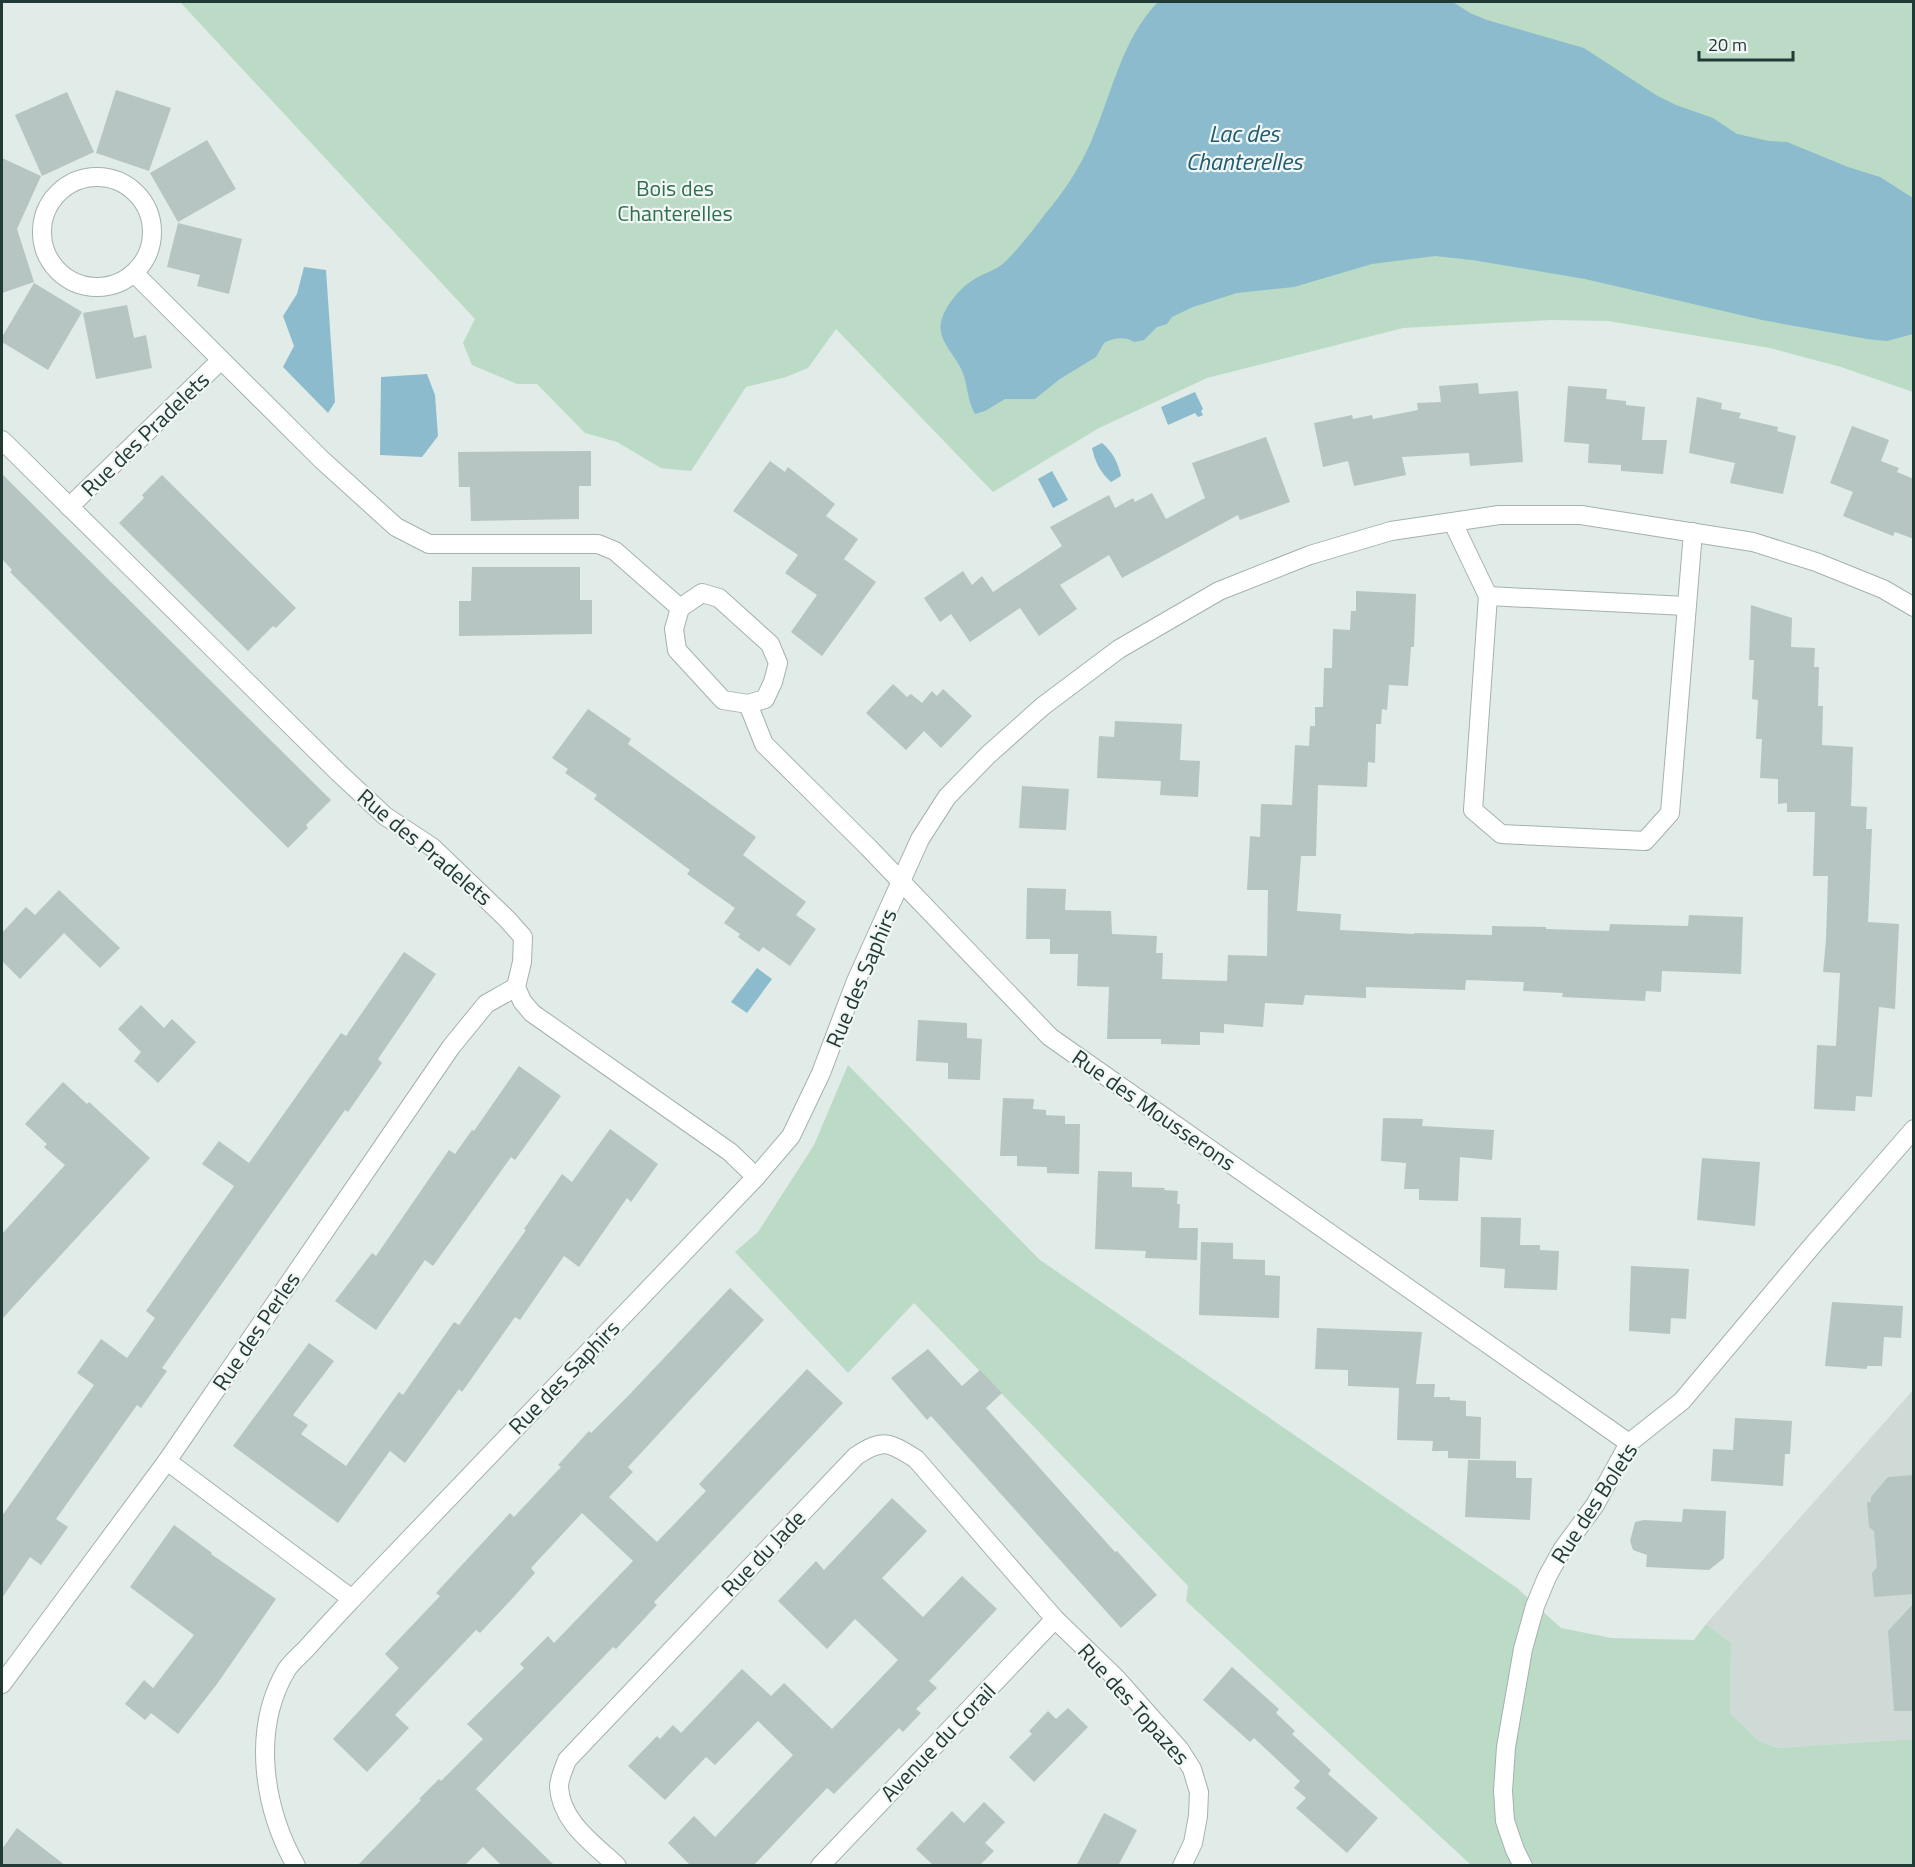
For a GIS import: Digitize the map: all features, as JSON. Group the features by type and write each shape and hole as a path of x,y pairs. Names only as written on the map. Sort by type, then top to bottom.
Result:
{"street":[{"path":"100,177 121,182 138,195 149,214 152,235 147,256 134,273 115,284 93,288 72,282 55,269 44,250 42,229 47,208 60,190 79,180 100,177"},
{"name":"Rue des Pradelets","path":"134,273 322,460 396,527 429,544 598,544 615,551 680,608"},
{"name":"Rue des Pradelets","path":"69,507 220,361"},
{"name":"Rue des Pradelets","path":"2,441 338,772 385,816 432,847 507,919 523,937 522,962 516,987"},
{"name":"Rue des Saphirs","path":"296,1866 274,1817 266,1779 264,1738 273,1702 288,1669 352,1599 756,1177 791,1136 821,1073 856,981 920,839 947,797 988,755 1043,706 1119,649 1219,591 1310,555 1391,531 1499,515 1581,515 1753,542 1816,562 1883,589 1914,607"},
{"path":"1453,523 1488,596 1473,810 1501,834 1645,841 1670,813 1693,532"},
{"path":"702,593 719,598 770,644 778,663 765,699 748,704 723,700 677,650 674,629 680,608 702,593"},
{"path":"1488,596 1686,606"},
{"name":"Rue des Mousserons","path":"748,704 764,744 868,846 1050,1037 1629,1443"},
{"path":"516,987 522,1001 532,1013 730,1152 756,1177"},
{"name":"Rue des Perles","path":"2,1684 167,1461 451,1047 486,1004 516,987"},
{"name":"Rue des Bolets","path":"1523,1866 1505,1821 1503,1791 1506,1747 1523,1649 1535,1606 1547,1577 1562,1550 1595,1504 1629,1443 1682,1401 1914,1129"},
{"name":"Rue du Jade","path":"617,1866 578,1829 563,1809 559,1785 567,1760 856,1456 870,1447 884,1443 899,1448 916,1459 1055,1619"},
{"path":"167,1461 352,1599"},
{"name":"Avenue du Corail","path":"820,1866 1055,1619"},
{"name":"Rue des Topazes","path":"1055,1619 1116,1678 1180,1750 1192,1769 1199,1792 1198,1816 1192,1843 1182,1866"}],"shaded area":[{"path":"1913,1390 1913,1739 1779,1748 1759,1741 1730,1713 1731,1643 1706,1624"}],"green space":[{"name":"Bois des Chanterelles","path":"180,2 1913,2 1913,392 1841,367 1770,348 1608,321 1551,320 1403,328 1207,378 1099,428 993,492 836,329 808,368 786,377 746,387 691,471 661,468 617,442 585,433 537,384 517,384 472,365 463,343 475,319"},
{"path":"848,1065 1040,1260 1517,1588 1561,1628 1611,1638 1694,1640 1706,1624 1731,1643 1730,1713 1759,1741 1778,1748 1913,1739 1913,1865 1471,1865 1186,1601 1188,1586 914,1303 848,1373 735,1252 758,1232 814,1145"}],"water":[{"name":"Lac des Chanterelles","path":"1158,2 1453,2 1487,20 1584,48 1656,95 1713,118 1737,134 1769,141 1787,142 1848,167 1880,177 1913,198 1913,334 1887,341 1867,339 1762,320 1585,279 1435,256 1372,264 1294,287 1237,293 1193,307 1172,317 1167,324 1157,327 1144,340 1134,342 1119,338 1104,343 1096,357 1060,379 1035,399 1005,399 975,414 970,404 962,371 942,335 943,316 953,298 963,288 1001,265 1011,256 1064,189 1090,144 1126,51 1145,17"},
{"path":"304,267 326,270 335,402 328,413 283,367 294,346 283,316 297,294"},
{"path":"427,374 435,395 438,436 422,457 380,455 381,377"},
{"path":"1195,392 1203,409 1201,411 1203,415 1198,417 1195,413 1168,425 1161,407"},
{"path":"1102,443 1114,458 1121,476 1111,482 1098,466 1092,448"},
{"path":"1052,471 1068,500 1053,508 1038,479"},
{"path":"757,968 772,979 747,1013 731,1002"}],"building":[{"path":"116,90 171,108 149,171 96,153"},
{"path":"67,92 94,152 42,176 15,115"},
{"path":"207,140 236,189 178,222 150,173"},
{"path":"2,158 41,176 17,229 34,282 2,293"},
{"path":"178,223 242,239 229,294 197,286 200,275 167,267"},
{"path":"34,283 82,312 48,370 2,342 2,337"},
{"path":"127,305 134,338 146,335 152,368 96,379 83,313"},
{"path":"1478,383 1479,394 1518,391 1523,462 1470,466 1469,453 1402,457 1406,475 1354,486 1348,461 1323,467 1314,423 1352,415 1353,419 1372,415 1373,419 1418,410 1417,403 1441,402 1439,386"},
{"path":"1568,386 1607,389 1606,399 1626,401 1626,405 1645,407 1642,440 1667,440 1663,474 1621,471 1621,465 1588,463 1589,444 1564,442"},
{"path":"1697,397 1722,403 1721,409 1741,413 1739,418 1778,427 1777,431 1796,436 1783,494 1730,483 1735,463 1689,453"},
{"path":"1852,426 1889,440 1881,461 1899,468 1897,472 1914,479 1914,539 1895,532 1893,536 1843,516 1853,492 1830,483"},
{"path":"1266,437 1290,502 1240,520 1238,515 1122,578 1109,555 1060,585 1077,609 1039,636 1020,608 970,642 951,614 940,622 924,598 963,571 972,585 982,576 993,592 1062,546 1050,527 1109,495 1115,508 1133,498 1135,502 1152,493 1166,519 1205,498 1192,463"},
{"path":"591,451 591,486 579,486 579,519 471,521 470,487 459,487 458,452"},
{"path":"770,461 785,472 788,467 835,504 826,516 858,539 844,559 876,582 822,656 791,632 817,595 785,573 798,555 733,511"},
{"path":"2,474 331,800 306,825 308,828 288,848 10,572 12,570 2,559"},
{"path":"162,475 296,608 276,628 273,626 248,651 119,523 144,498 142,495"},
{"path":"472,567 580,567 580,600 592,600 592,634 459,636 459,601 471,601"},
{"path":"1356,591 1416,594 1414,647 1411,647 1408,686 1389,685 1387,710 1382,709 1381,724 1376,724 1375,763 1368,762 1367,787 1318,785 1316,856 1301,856 1297,911 1341,914 1340,930 1414,934 1492,935 1492,926 1609,931 1610,924 1688,926 1689,915 1743,917 1741,974 1662,971 1661,992 1646,991 1645,1001 1562,997 1563,993 1523,991 1524,982 1466,980 1465,990 1366,987 1366,998 1305,995 1303,1005 1265,1003 1263,1027 1224,1024 1224,1033 1200,1032 1200,1045 1161,1044 1161,1039 1107,1039 1109,987 1077,986 1078,954 1050,954 1050,939 1026,939 1027,888 1066,889 1065,910 1111,911 1112,934 1157,936 1156,953 1163,953 1162,979 1227,981 1228,955 1267,956 1268,890 1247,890 1250,836 1260,837 1261,804 1292,805 1295,745 1309,746 1310,726 1315,726 1315,707 1323,707 1324,668 1332,668 1333,629 1350,630 1351,611 1356,611"},
{"path":"1751,605 1792,618 1791,647 1815,648 1814,667 1819,667 1818,706 1823,706 1822,745 1853,747 1851,806 1867,807 1866,829 1872,829 1868,922 1899,924 1895,1009 1879,1007 1872,1097 1856,1096 1855,1111 1814,1109 1817,1045 1836,1046 1840,973 1823,972 1828,876 1813,876 1815,812 1787,812 1787,803 1778,804 1778,779 1760,778 1762,739 1756,739 1758,700 1752,699 1754,660 1749,660"},
{"path":"893,684 907,697 911,694 922,703 932,691 937,696 943,689 972,716 941,748 924,731 906,750 866,713"},
{"path":"588,709 631,739 628,744 756,837 743,855 806,902 796,915 816,929 790,966 763,947 759,952 738,937 740,934 724,923 735,908 687,874 690,870 594,799 597,795 565,773 568,769 552,758"},
{"path":"1115,721 1182,724 1180,760 1200,761 1198,797 1160,795 1161,781 1097,778 1099,736 1114,737"},
{"path":"1022,786 1069,789 1066,830 1019,828"},
{"path":"59,890 120,948 100,968 64,933 20,979 2,961 2,933 26,907 35,915"},
{"path":"404,952 436,974 378,1059 382,1063 348,1112 345,1110 162,1368 167,1371 141,1408 137,1405 56,1519 68,1527 41,1565 30,1557 2,1598 2,1516 94,1385 77,1373 101,1339 127,1358 155,1318 146,1311 234,1186 202,1164 219,1141 249,1163 341,1033 346,1036"},
{"path":"141,1005 164,1028 172,1019 196,1042 158,1083 134,1061 141,1052 118,1029"},
{"path":"918,1020 967,1023 967,1038 982,1039 980,1080 948,1079 948,1063 916,1061"},
{"path":"519,1066 561,1096 515,1160 511,1157 433,1266 425,1260 376,1330 335,1301 372,1253 376,1256 449,1150 455,1154 472,1130 474,1131"},
{"path":"63,1082 87,1104 89,1102 150,1158 2,1319 2,1234 65,1165 44,1147 47,1144 25,1124"},
{"path":"1003,1098 1034,1099 1033,1109 1046,1110 1046,1115 1065,1116 1065,1124 1080,1124 1079,1174 1047,1173 1047,1167 1017,1166 1017,1156 1000,1156"},
{"path":"1383,1118 1423,1119 1422,1126 1494,1130 1492,1160 1460,1157 1458,1201 1419,1200 1419,1189 1404,1189 1406,1163 1381,1161"},
{"path":"610,1129 658,1164 631,1202 627,1198 579,1267 564,1256 520,1320 515,1317 462,1392 459,1389 405,1463 390,1451 338,1523 233,1446 309,1343 334,1361 293,1415 308,1425 301,1434 346,1466 399,1392 403,1395 454,1322 459,1325 526,1230 524,1229 562,1174 572,1182"},
{"path":"1702,1158 1760,1162 1755,1226 1697,1220"},
{"path":"1098,1171 1132,1172 1132,1187 1165,1188 1164,1190 1178,1191 1179,1228 1198,1228 1197,1260 1145,1258 1146,1251 1095,1249"},
{"path":"1481,1217 1521,1218 1520,1245 1540,1245 1540,1250 1559,1251 1557,1290 1504,1288 1505,1269 1480,1267"},
{"path":"1201,1242 1233,1243 1233,1259 1265,1260 1265,1275 1280,1276 1279,1318 1199,1315"},
{"path":"1631,1266 1689,1269 1686,1319 1671,1318 1670,1334 1629,1331"},
{"path":"730,1288 764,1320 628,1467 633,1472 609,1497 657,1542 706,1491 699,1484 807,1369 843,1403 654,1602 657,1605 616,1649 613,1647 476,1789 555,1866 502,1866 483,1847 464,1866 357,1866 421,1800 419,1799 439,1779 441,1781 483,1739 467,1724 524,1668 520,1664 548,1636 554,1643 633,1561 582,1513 531,1568 535,1573 511,1600 480,1633 476,1630 395,1715 409,1728 367,1772 333,1739 399,1668 385,1654 440,1596 436,1593 510,1513 514,1517 561,1467 558,1465 589,1431 591,1433 629,1395"},
{"path":"1832,1302 1903,1306 1901,1338 1884,1337 1882,1366 1867,1366 1867,1369 1825,1366"},
{"path":"1317,1328 1422,1332 1416,1384 1435,1384 1434,1397 1450,1397 1450,1400 1466,1401 1466,1416 1481,1417 1480,1459 1448,1458 1448,1451 1432,1451 1433,1441 1397,1440 1399,1388 1348,1386 1348,1370 1315,1369"},
{"path":"928,1349 962,1386 980,1370 1002,1393 986,1408 1115,1552 1117,1551 1157,1595 1121,1628 931,1416 927,1420 891,1378"},
{"path":"1735,1418 1792,1421 1790,1454 1785,1454 1783,1486 1711,1481 1713,1449 1733,1450"},
{"path":"1468,1460 1516,1461 1516,1478 1532,1478 1530,1520 1465,1517"},
{"path":"1914,1475 1914,1594 1874,1597 1872,1573 1877,1567 1874,1531 1869,1527 1867,1502 1871,1502 1871,1497 1888,1477"},
{"path":"892,1498 927,1531 882,1578 923,1617 962,1576 997,1609 929,1681 937,1688 916,1709 921,1713 903,1732 899,1728 834,1794 827,1788 753,1866 691,1866 668,1843 694,1816 715,1837 793,1755 758,1721 715,1765 706,1757 665,1800 628,1766 657,1736 660,1739 673,1725 681,1733 742,1669 771,1696 784,1683 832,1729 898,1660 855,1619 827,1649 778,1601 816,1561 824,1570"},
{"path":"1683,1509 1726,1511 1724,1558 1709,1570 1646,1567 1647,1555 1633,1550 1630,1541 1635,1522 1644,1520 1682,1522"},
{"path":"174,1525 276,1599 217,1684 178,1734 151,1713 145,1720 125,1704 144,1680 153,1688 194,1635 130,1587"},
{"path":"1914,1603 1914,1711 1894,1711 1888,1631"},
{"path":"1232,1667 1279,1709 1276,1713 1295,1731 1292,1734 1331,1770 1328,1774 1378,1818 1347,1853 1296,1808 1306,1798 1294,1788 1300,1781 1254,1738 1250,1742 1203,1700"},
{"path":"1068,1708 1088,1727 1034,1782 1009,1757 1032,1734 1029,1731 1048,1711 1056,1719"},
{"path":"984,1802 1005,1822 985,1843 994,1851 979,1866 934,1866 916,1849 952,1811 964,1823"},
{"path":"1104,1813 1137,1830 1118,1866 1076,1866"},
{"path":"17,1828 66,1866 2,1866 2,1849"}]}
